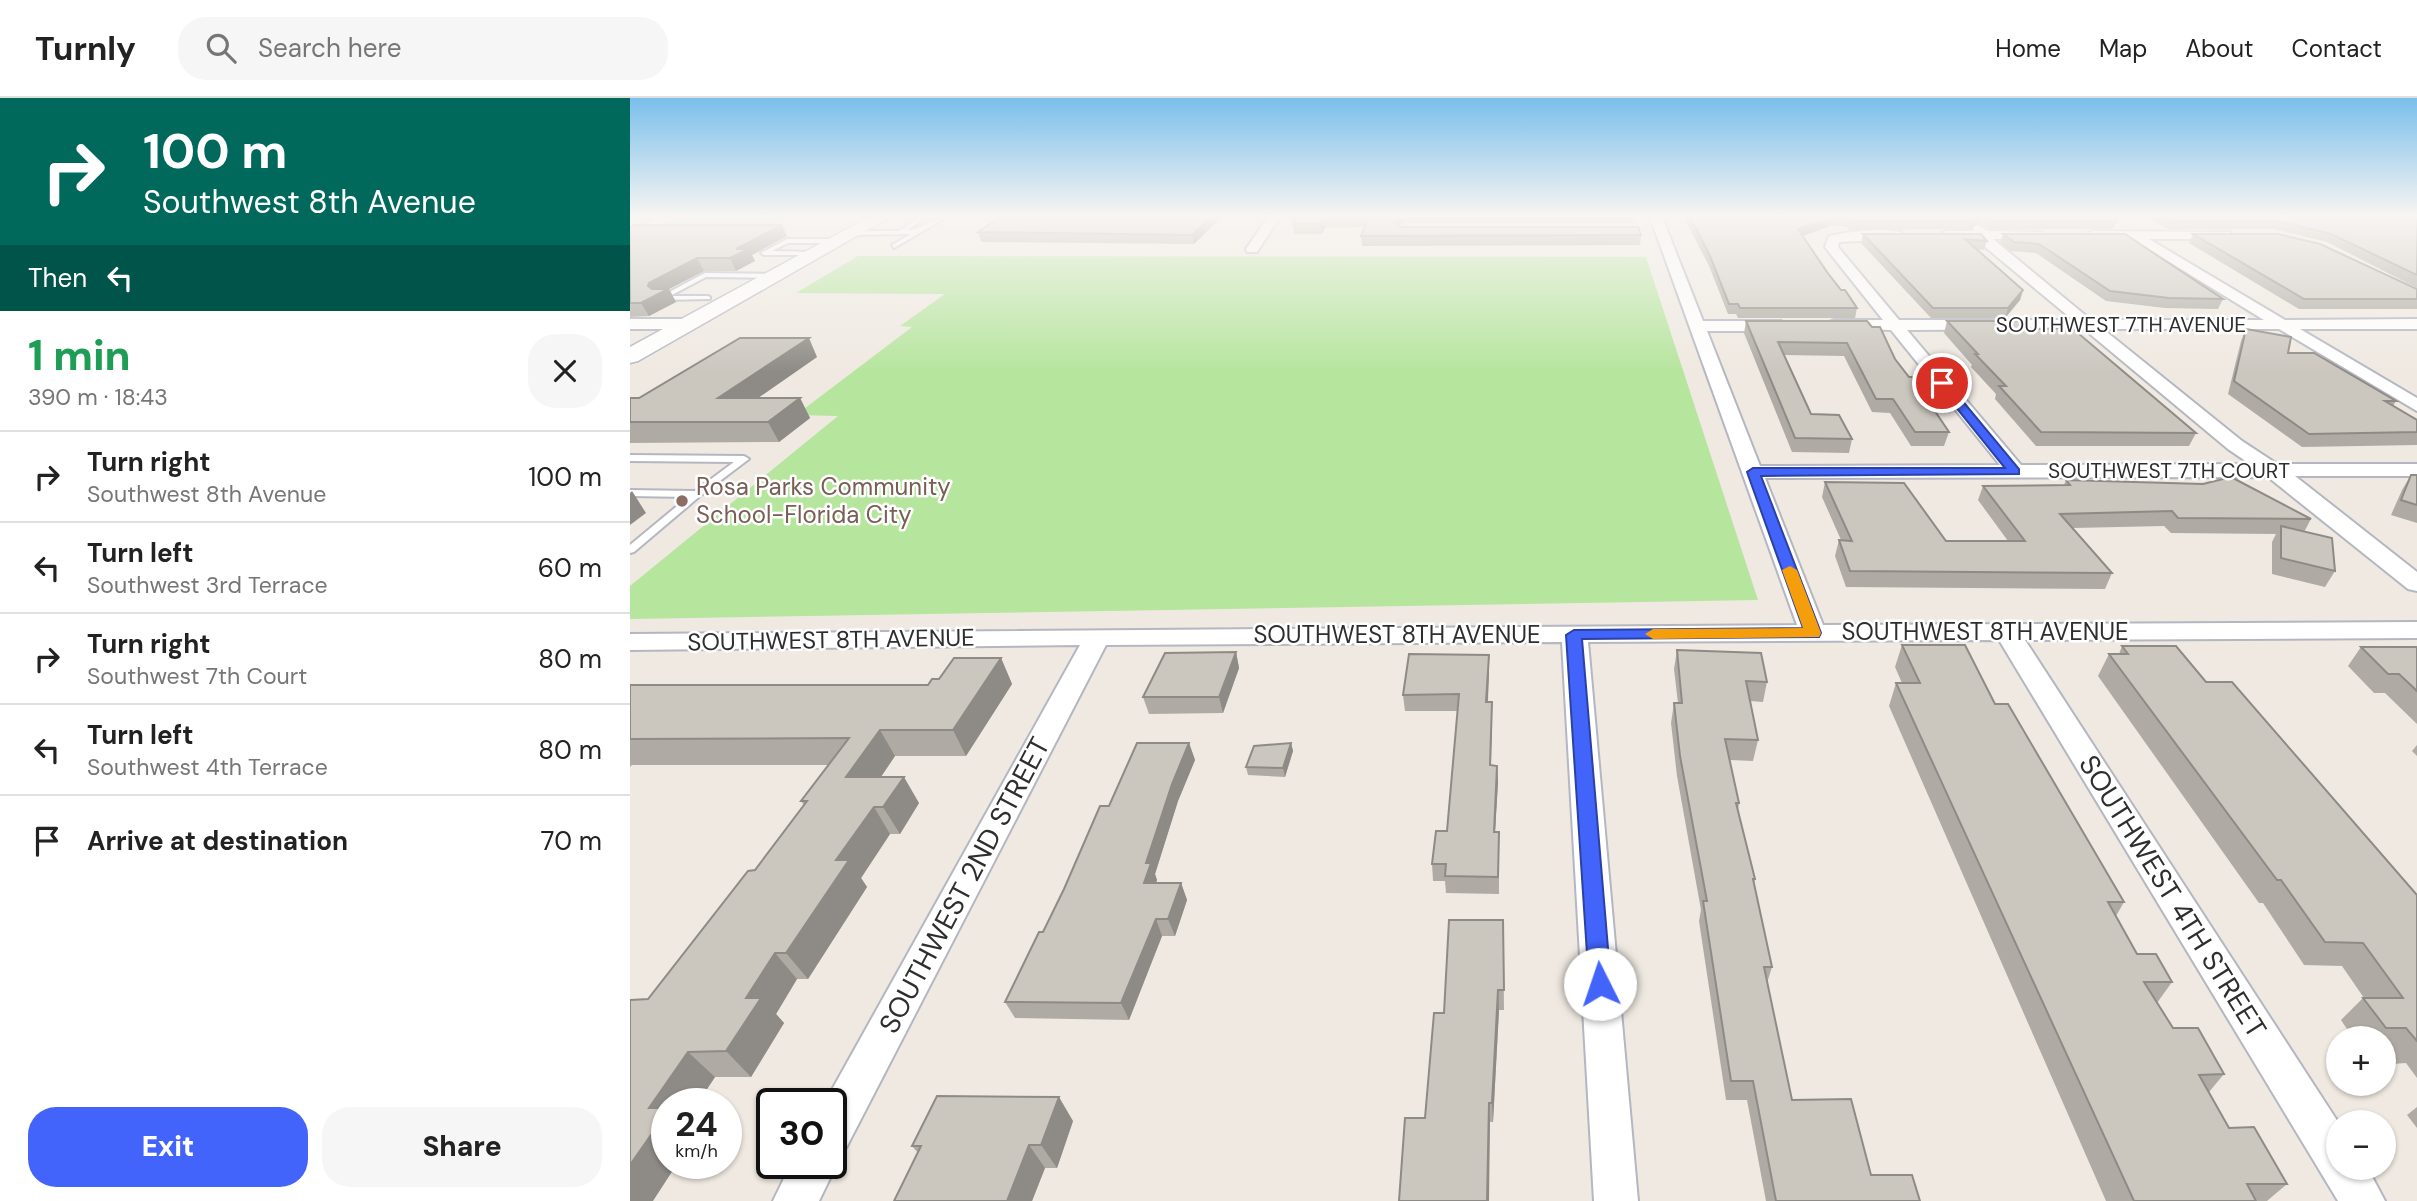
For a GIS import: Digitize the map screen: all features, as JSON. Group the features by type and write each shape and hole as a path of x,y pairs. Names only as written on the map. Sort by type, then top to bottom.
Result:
{"main road":[{"path":"630,356 787,268"}],"street":[{"path":"1674,268 1699,326 1813,633"},
{"path":"1848,268 2015,471"},
{"path":"2019,268 2235,445 2298,488 2417,584"},
{"path":"2191,268 2417,406"},
{"path":"630,324 687,324"},
{"name":"SOUTHWEST 7TH AVENUE","path":"1699,326 2417,324"},
{"name":"SOUTHWEST 7TH COURT","path":"1753,472 2417,470"},
{"name":"SOUTHWEST 8TH AVENUE","path":"630,642 2417,630"},
{"name":"SOUTHWEST 4TH STREET","path":"2007,632 2326,1141"},
{"path":"1574,635 1616,1201"},
{"name":"SOUTHWEST 2ND STREET","path":"847,1103 1097,637"},
{"path":"795,1201 807,1179"},
{"path":"2350,1180 2363,1201"}],"lane":[{"path":"708,298 662,298 705,275 774,276"},
{"path":"630,458 744,459 630,550"},
{"path":"630,493 697,494"}],"green space":[{"path":"837,268 1650,268 1758,600 630,619 630,586 838,416 796,415 912,327 900,326 945,294 796,293"}],"building":[{"path":"630,268 677,268 648,286 652,289 668,289 641,303 630,303"},
{"path":"1715,268 1825,268 1841,290 1845,290 1857,308 1740,308 1738,304 1729,304"},
{"path":"1896,268 1999,268 2023,290 2008,308 1933,308"},
{"path":"2076,268 2177,268 2223,299 2169,298 2110,291"},
{"path":"2252,268 2373,268 2417,289 2417,299 2304,299"},
{"path":"2403,268 2417,268 2417,275"},
{"path":"1746,321 1867,321 1872,327 1880,327 1895,359 1909,377 1912,377 1949,432 1915,432 1893,399 1876,399 1847,343 1778,342 1811,414 1839,415 1852,439 1795,438"},
{"path":"1947,321 2019,321 2027,329 2072,328 2196,433 2041,432 1999,386 2006,386"},
{"path":"2246,329 2291,337 2288,353 2314,353 2396,401 2385,401 2417,420 2417,432 2309,434 2234,381"},
{"path":"740,338 809,338 718,398 800,398 768,422 630,422 630,398 639,398"},
{"path":"2411,475 2417,475 2417,505 2401,500"},
{"path":"2231,477 2311,519 2178,518 2172,511 2060,514 2112,573 1850,571 1839,540 1852,541 1825,482 1904,483 1946,541 2025,541 1983,486 2070,485 2066,480 2203,484"},
{"path":"2281,526 2332,538 2335,571 2281,558"},
{"path":"1902,645 1965,645 1995,704 2008,704 2124,902 2108,902 2137,954 2156,954 2172,982 2144,982 2173,1028 2198,1028 2224,1074 2199,1075 2229,1128 2254,1127 2287,1184 2247,1184 2256,1201 2134,1201 1896,683 1920,683"},
{"path":"2122,646 2176,646 2206,682 2232,682 2417,895 2417,1041 2406,1028 2384,1026 2363,998 2403,998 2363,943 2325,942 2109,654 2128,654"},
{"path":"2361,647 2417,647 2417,691 2399,674 2388,674"},
{"path":"1677,650 1761,653 1767,682 1746,681 1758,740 1725,739 1739,803 1736,803 1755,879 1772,967 1764,967 1792,1100 1851,1099 1871,1175 1912,1175 1920,1201 1776,1201 1753,1081 1731,1081 1703,901 1707,901 1680,756 1674,703 1682,703"},
{"path":"1236,652 1219,697 1143,697 1165,653"},
{"path":"1409,654 1489,655 1486,702 1492,702 1490,765 1497,766 1494,832 1499,832 1498,877 1445,876 1446,864 1432,864 1436,831 1447,831 1459,694 1403,695"},
{"path":"954,658 1001,658 953,730 880,730 846,777 904,777 883,807 874,807 836,860 849,860 786,953 775,953 746,998 761,998 726,1051 688,1052 663,1088 651,1088 651,1135 630,1165 630,1000 648,999 748,871 755,870 807,801 801,801 849,738 630,739 630,685 928,685 932,679 939,679"},
{"path":"1137,743 1189,743 1172,784 1146,863 1151,863 1144,883 1181,883 1168,919 1156,919 1121,1003 1005,1002 1039,932 1043,932 1064,889 1100,806 1109,806"},
{"path":"1291,743 1283,768 1246,767 1254,746"},
{"path":"1449,920 1503,920 1504,990 1498,990 1492,1103 1489,1103 1487,1201 1399,1201 1405,1118 1425,1118 1434,1013 1444,1013"},
{"path":"937,1096 1059,1097 1041,1145 1029,1145 1007,1201 894,1201 921,1146 912,1146"}],"slow traffic":[{"path":"1653,634 1813,633 1790,570"}],"place":[{"name":"Rosa Parks Community School-Florida City","path":"682,501"}],"route":[{"path":"1600,984 1574,635 1813,633 1753,472 2015,471 1942,383"}]}
